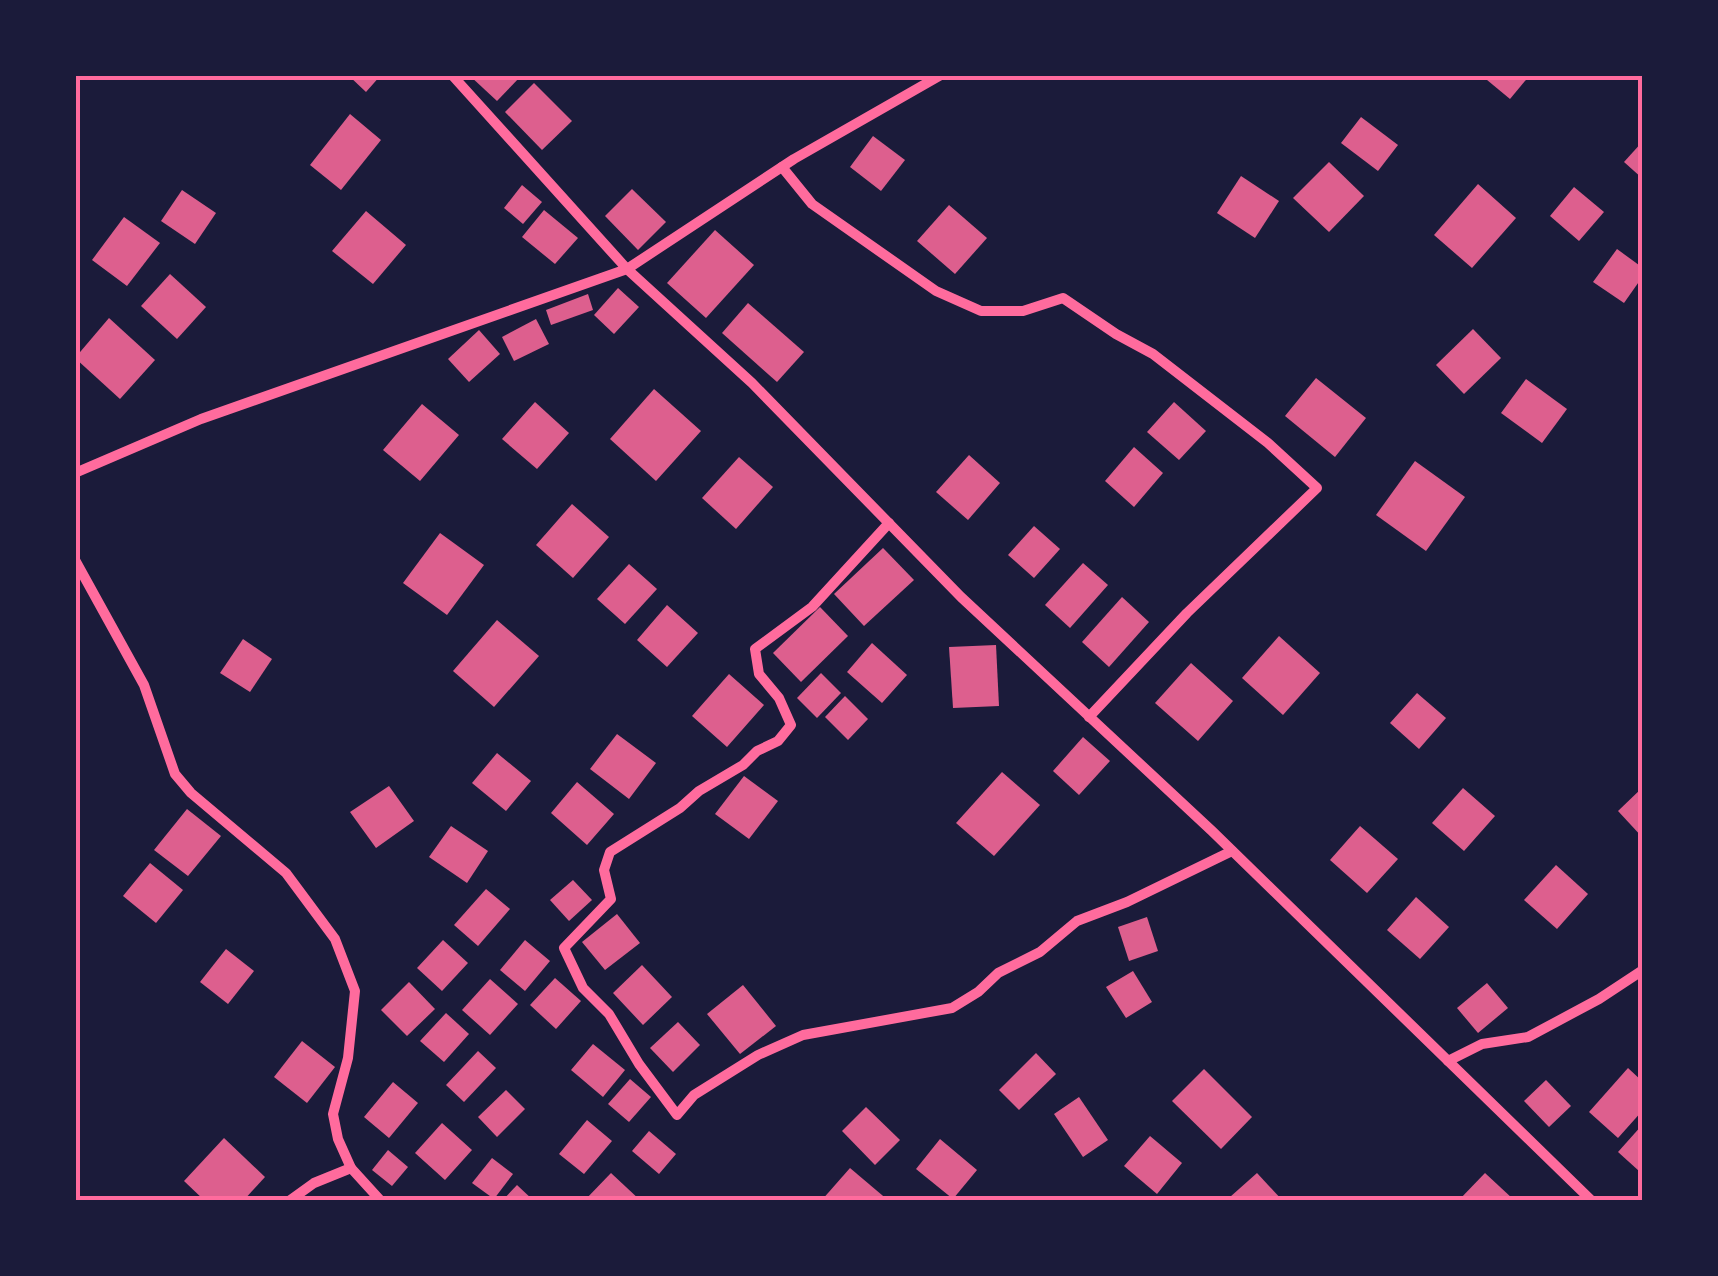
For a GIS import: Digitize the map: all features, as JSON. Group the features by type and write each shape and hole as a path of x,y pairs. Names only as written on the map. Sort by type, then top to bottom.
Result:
{"street":[{"path":"452,75 627,269 752,383 962,598 1232,851 1592,1201"},
{"path":"75,474 201,419 627,269 782,168 941,75"},
{"path":"782,168 812,204 936,291 982,310 1023,311 1063,298 1154,354 1268,443 1317,488 1188,613 1089,717"},
{"path":"888,523 812,607 755,649 758,674 779,698 791,725 778,741 610,852 604,870 611,899 564,948 583,988 609,1014 639,1064 677,1115 694,1095 758,1054 802,1035 952,1008 998,974 1040,952 1078,921 1232,851"},
{"path":"75,560 144,684 175,774 191,793 286,873 335,939 356,991 348,1058 334,1114 338,1139 351,1168 381,1201"},
{"path":"1448,1060 1482,1044 1528,1037 1643,970"},
{"path":"289,1201 314,1183 351,1168"}],"building":[{"path":"348,75 381,75 366,92"},
{"path":"469,75 522,75 497,101"},
{"path":"1481,75 1530,75 1510,99"},
{"path":"534,83 572,121 542,150 505,112"},
{"path":"350,114 381,140 341,190 310,165"},
{"path":"1361,117 1398,145 1378,171 1341,143"},
{"path":"873,136 905,160 881,191 850,167"},
{"path":"1643,141 1643,179 1624,162"},
{"path":"1329,162 1364,196 1329,232 1293,198"},
{"path":"1241,176 1279,201 1255,238 1217,213"},
{"path":"1478,184 1516,218 1472,268 1434,235"},
{"path":"522,185 542,202 523,224 504,208"},
{"path":"1574,187 1604,212 1579,241 1550,216"},
{"path":"632,189 666,222 638,250 605,216"},
{"path":"182,190 216,213 195,244 161,221"},
{"path":"949,205 987,238 955,274 917,241"},
{"path":"544,210 578,238 555,264 522,237"},
{"path":"366,211 406,245 373,284 332,251"},
{"path":"124,217 160,243 127,286 92,260"},
{"path":"715,230 754,265 706,318 667,283"},
{"path":"1617,249 1643,268 1643,276 1624,303 1593,282"},
{"path":"170,274 206,307 177,339 141,306"},
{"path":"618,288 639,307 614,334 594,315"},
{"path":"588,294 593,310 551,325 546,310"},
{"path":"748,303 804,352 777,382 722,333"},
{"path":"109,318 155,360 120,399 75,358"},
{"path":"536,319 549,344 514,361 502,337"},
{"path":"1473,329 1501,358 1464,394 1436,365"},
{"path":"479,330 500,354 469,382 448,359"},
{"path":"1316,378 1366,418 1335,457 1285,416"},
{"path":"1526,379 1567,409 1542,443 1501,413"},
{"path":"654,389 701,431 656,481 610,439"},
{"path":"535,402 569,433 537,469 502,439"},
{"path":"1174,402 1206,431 1179,460 1147,432"},
{"path":"422,404 459,435 420,481 383,450"},
{"path":"1134,447 1163,473 1134,507 1105,481"},
{"path":"969,455 1000,483 968,520 936,492"},
{"path":"739,457 773,487 736,529 702,498"},
{"path":"1415,461 1465,497 1426,551 1376,515"},
{"path":"572,504 609,537 573,578 536,545"},
{"path":"1034,526 1060,549 1034,578 1008,555"},
{"path":"440,533 484,565 447,615 403,583"},
{"path":"883,548 914,580 864,626 834,594"},
{"path":"1083,563 1108,585 1070,628 1045,605"},
{"path":"629,564 657,589 625,624 597,599"},
{"path":"1122,597 1149,622 1109,667 1082,642"},
{"path":"667,605 698,633 667,667 637,640"},
{"path":"820,607 848,636 801,682 773,653"},
{"path":"497,620 539,656 494,707 453,671"},
{"path":"1279,636 1320,673 1283,715 1242,678"},
{"path":"243,639 272,659 250,692 220,673"},
{"path":"872,643 907,675 882,703 847,672"},
{"path":"996,645 999,706 953,708 949,647"},
{"path":"1191,663 1233,701 1198,741 1155,703"},
{"path":"821,673 841,693 817,718 797,698"},
{"path":"729,674 764,705 727,747 692,716"},
{"path":"1417,693 1446,718 1419,749 1390,723"},
{"path":"845,696 868,719 848,740 825,717"},
{"path":"617,734 656,763 629,799 590,769"},
{"path":"1083,737 1110,761 1079,795 1053,771"},
{"path":"497,753 531,781 506,811 472,783"},
{"path":"1002,772 1040,805 994,856 956,823"},
{"path":"744,776 778,801 749,839 715,814"},
{"path":"577,782 614,814 587,845 551,813"},
{"path":"389,786 414,821 376,848 350,812"},
{"path":"1643,787 1643,838 1618,811"},
{"path":"1463,788 1495,816 1464,851 1432,823"},
{"path":"187,809 221,836 188,876 154,850"},
{"path":"451,826 488,851 467,883 429,857"},
{"path":"1360,826 1398,859 1367,893 1330,860"},
{"path":"150,863 183,890 156,923 123,896"},
{"path":"1556,865 1588,894 1557,929 1524,900"},
{"path":"573,880 592,900 569,921 550,900"},
{"path":"486,889 510,909 478,946 454,925"},
{"path":"1416,897 1449,927 1420,959 1387,930"},
{"path":"617,914 640,943 605,970 582,942"},
{"path":"1147,917 1158,951 1129,961 1118,927"},
{"path":"443,940 468,963 442,991 417,968"},
{"path":"525,940 550,961 525,991 500,970"},
{"path":"226,949 254,971 228,1004 200,982"},
{"path":"642,965 672,997 643,1025 613,993"},
{"path":"1133,971 1152,1002 1126,1018 1106,987"},
{"path":"555,978 581,1001 556,1029 530,1005"},
{"path":"490,979 518,1004 490,1035 462,1010"},
{"path":"409,982 435,1009 407,1036 381,1010"},
{"path":"1487,983 1508,1008 1478,1033 1457,1008"},
{"path":"743,985 776,1026 740,1054 707,1014"},
{"path":"446,1013 469,1034 444,1062 420,1041"},
{"path":"678,1022 700,1045 673,1072 650,1048"},
{"path":"302,1041 335,1067 307,1103 274,1077"},
{"path":"593,1044 625,1070 603,1097 571,1070"},
{"path":"478,1051 496,1068 464,1102 446,1085"},
{"path":"1036,1053 1056,1074 1019,1110 999,1090"},
{"path":"1628,1068 1643,1082 1643,1110 1618,1138 1589,1112"},
{"path":"1204,1069 1252,1117 1221,1149 1172,1101"},
{"path":"630,1079 651,1097 629,1122 608,1104"},
{"path":"1546,1080 1571,1106 1549,1127 1524,1101"},
{"path":"393,1082 418,1103 389,1138 364,1117"},
{"path":"506,1090 525,1109 497,1137 478,1117"},
{"path":"1079,1097 1108,1140 1083,1157 1054,1114"},
{"path":"866,1107 900,1140 875,1165 842,1131"},
{"path":"587,1120 612,1141 584,1174 559,1154"},
{"path":"442,1123 472,1150 445,1180 415,1153"},
{"path":"1643,1124 1643,1167 1639,1171 1618,1152"},
{"path":"649,1131 676,1154 659,1174 632,1151"},
{"path":"1150,1136 1182,1163 1157,1194 1124,1166"},
{"path":"224,1138 265,1177 243,1201 205,1201 184,1181"},
{"path":"940,1139 977,1170 953,1199 916,1169"},
{"path":"388,1150 408,1167 392,1186 372,1170"},
{"path":"492,1158 513,1174 494,1199 472,1183"},
{"path":"850,1168 889,1201 821,1201"},
{"path":"611,1173 641,1201 584,1201"},
{"path":"1257,1173 1283,1201 1233,1201 1230,1197"},
{"path":"1485,1173 1513,1199 1458,1201"},
{"path":"517,1185 534,1201 502,1201"}]}
